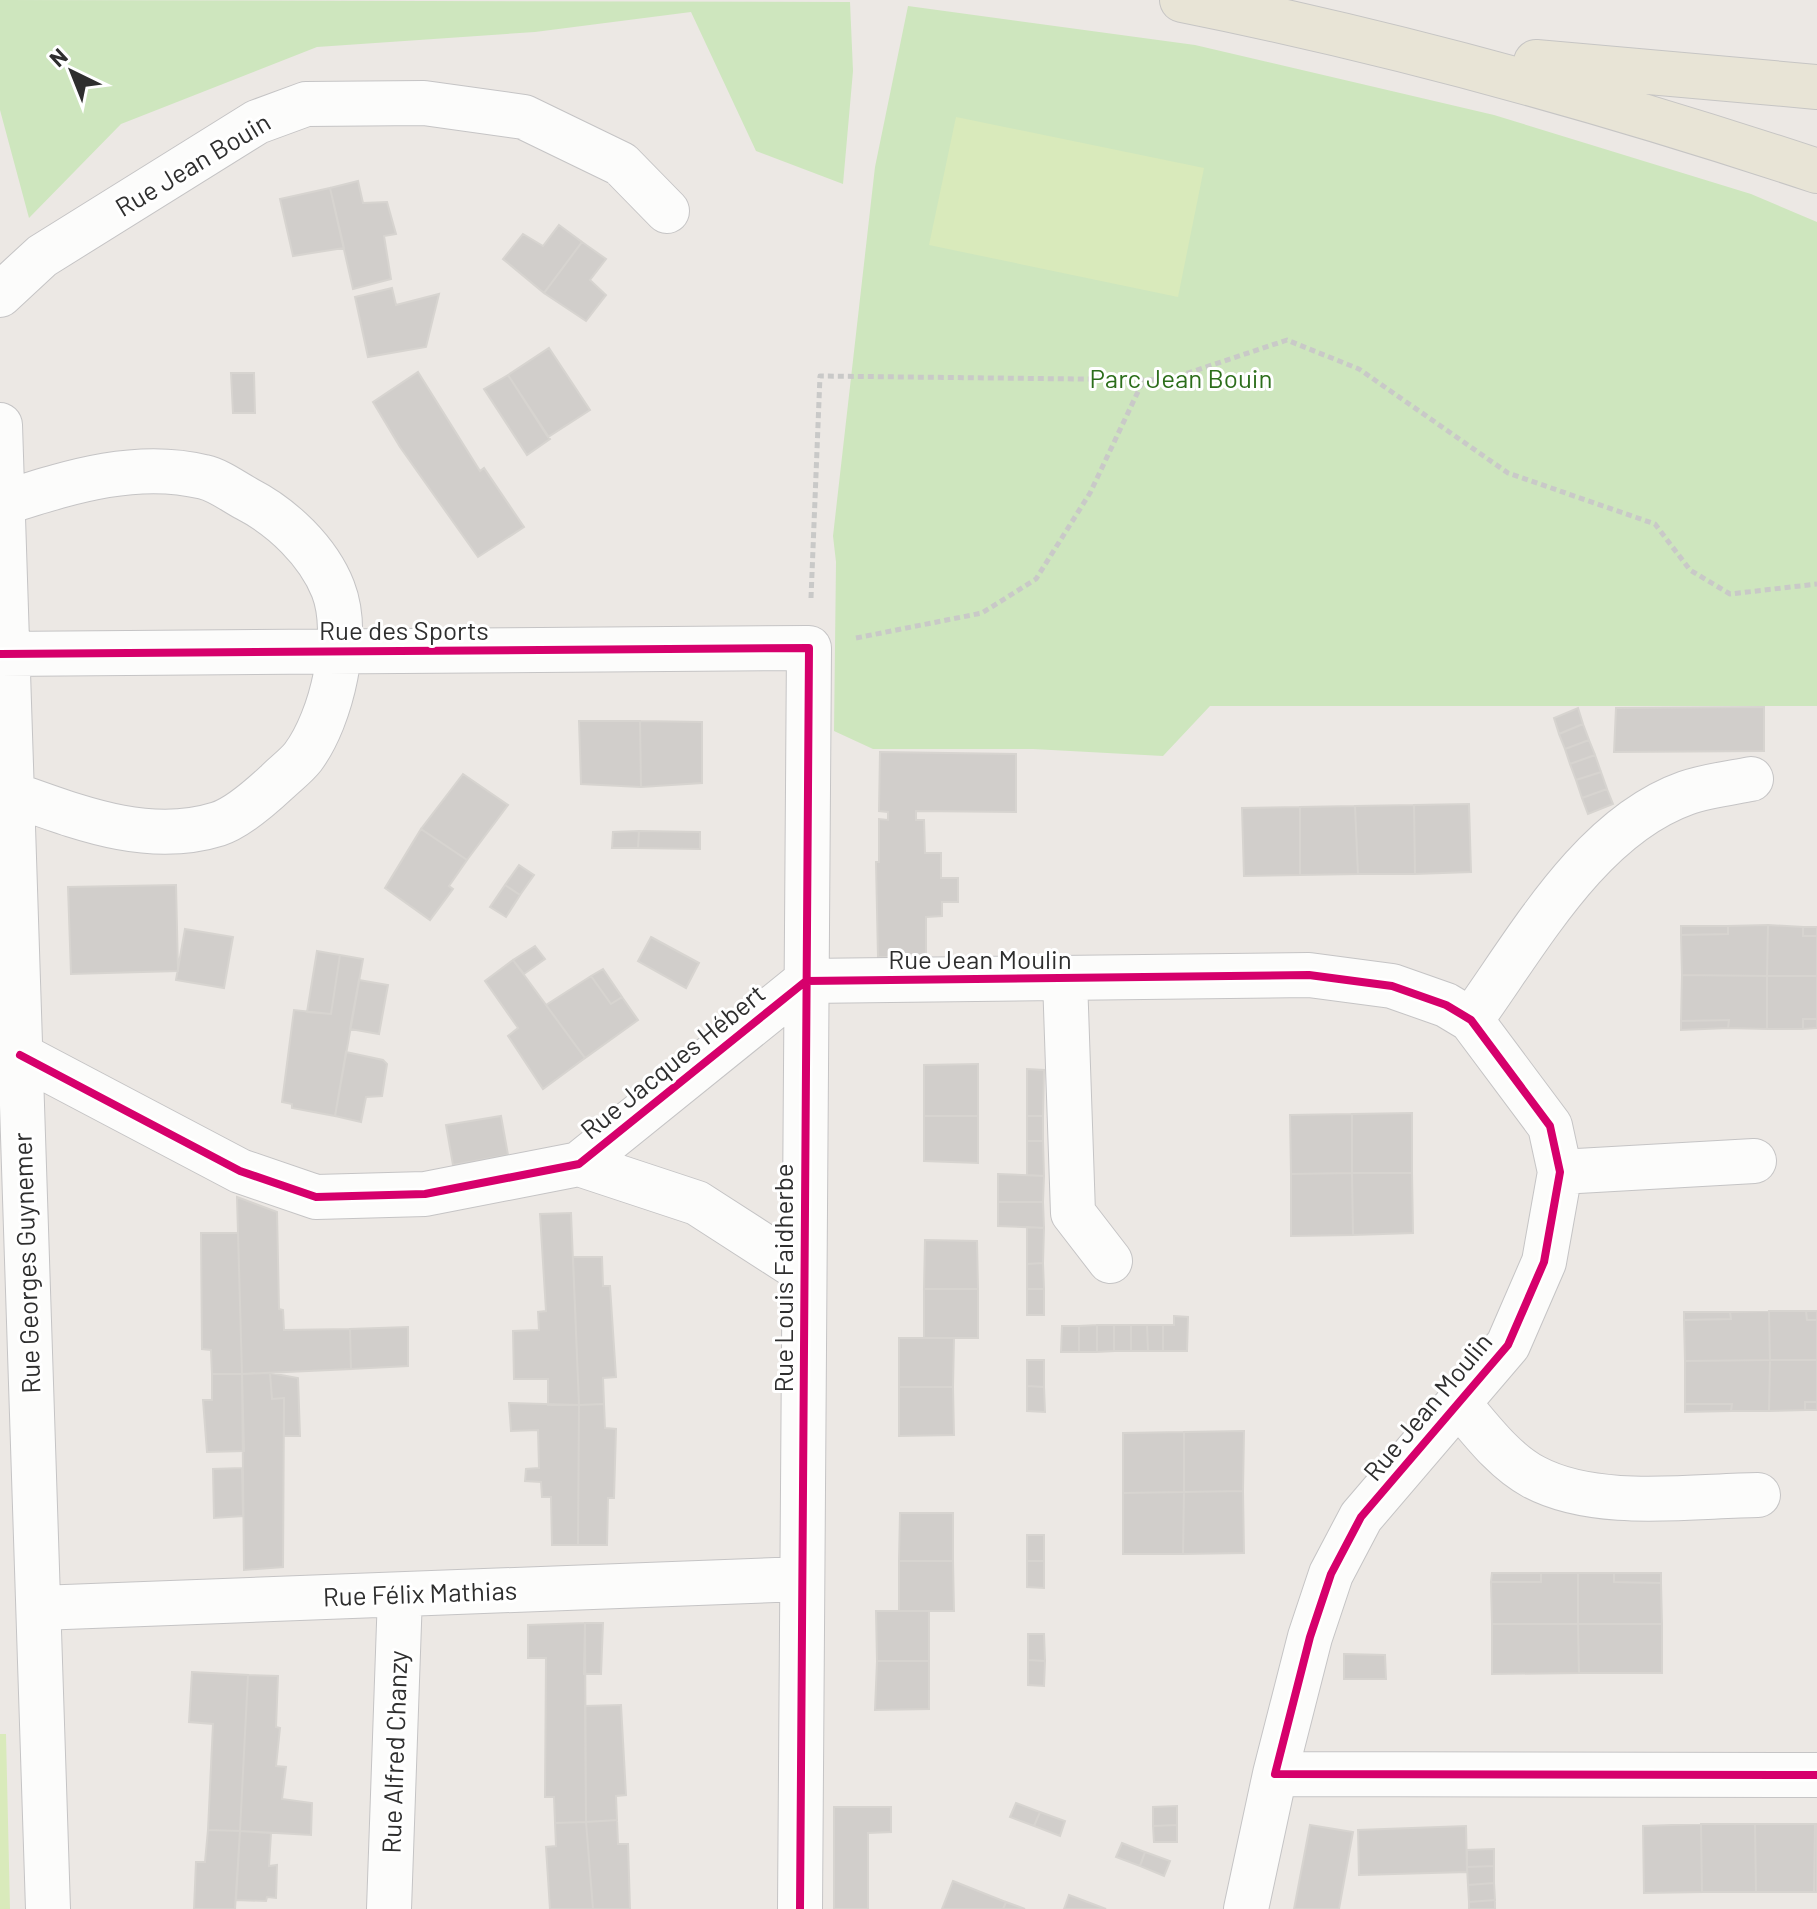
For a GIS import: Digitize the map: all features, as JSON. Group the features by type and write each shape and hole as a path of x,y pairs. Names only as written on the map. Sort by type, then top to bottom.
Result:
{"main road":[{"path":"1182,0 1401,50 1603,101 1817,171"},
{"path":"1401,50 1817,87"},
{"path":"1603,101 1817,204"}],"street":[{"name":"Rue Jean Bouin","path":"0,295 42,256 244,130 306,104 424,103 524,117 621,164 667,211"},
{"name":"Rue Georges Guynemer","path":"0,425 4,654 12,794 48,1909"},
{"path":"3,503 71,481 137,470 205,477 272,512 306,546 333,589 341,652 326,708 304,756 267,791 220,824 159,832 101,826 12,794"},
{"name":"Rue des Sports","path":"4,654 809,648"},
{"name":"Rue Louis Faidherbe","path":"800,1909 809,648"},
{"path":"1471,1020 1599,850 1639,816 1686,793 1751,779"},
{"name":"Rue Jean Moulin","path":"806,981 1309,975 1392,986 1446,1005 1471,1020 1550,1126 1560,1172 1544,1262 1508,1345 1361,1517 1331,1574 1310,1637 1275,1774 1246,1909"},
{"path":"1065,979 1073,1213 1110,1261"},
{"name":"Rue Jacques Hébert","path":"20,1055 240,1171 316,1197 425,1194 579,1164 806,981"},
{"path":"1560,1172 1754,1161"},
{"name":"Rue Jacques Hébert","path":"579,1164 697,1203 804,1272"},
{"name":"Rue Jean Moulin","path":"1459,1404 1495,1447 1533,1477 1589,1497 1758,1495"},
{"name":"Rue Félix Mathias","path":"39,1608 802,1579"},
{"name":"Rue Alfred Chanzy","path":"389,1909 400,1595"},
{"path":"1275,1774 1817,1775"}],"path":[{"path":"1144,379 1090,493 1036,579 982,613 809,648 820,376 1144,379 1167,380 1287,340 1359,369 1508,473 1655,524 1690,570 1730,594 1817,584"}],"green space":[{"path":"0,0 850,2 853,71 843,184 756,151 691,12 535,32 317,47 121,124 29,218 0,110"},
{"name":"Parc Jean Bouin","path":"908,6 1195,45 1494,115 1751,194 1817,222 1817,706 1210,706 1163,756 1033,749 873,749 834,731 836,562 833,536 875,167"},
{"path":"956,117 1204,168 1178,297 929,245"},
{"path":"0,1734 6,1734 10,1909 0,1909"}],"building":[{"path":"358,181 363,203 387,202 396,234 384,236 391,279 353,289 330,188"},
{"path":"330,188 344,248 293,256 280,199"},
{"path":"559,225 582,242 544,293 503,259 523,234 543,246"},
{"path":"582,242 606,259 590,280 606,295 586,321 544,293"},
{"path":"392,288 396,305 439,294 426,347 368,357 355,297"},
{"path":"549,348 590,410 548,437 508,375"},
{"path":"418,372 480,471 484,468 524,527 478,557 400,447 373,402"},
{"path":"231,373 254,373 255,413 233,413"},
{"path":"508,375 550,439 527,455 484,389"},
{"path":"1764,707 1764,751 1614,752 1616,708"},
{"path":"1578,708 1583,724 1559,734 1554,718"},
{"path":"579,721 640,721 641,787 581,784"},
{"path":"640,721 702,722 702,783 641,787"},
{"path":"1583,724 1589,740 1565,749 1559,734"},
{"path":"1589,740 1595,755 1570,764 1565,749"},
{"path":"880,752 1016,754 1016,812 916,811 916,820 924,820 925,853 941,853 941,878 958,878 958,902 942,902 942,916 926,917 926,957 878,957 876,862 879,862 879,819 888,820 888,812 879,811"},
{"path":"1595,755 1601,772 1576,780 1570,764"},
{"path":"1601,772 1607,789 1582,798 1576,780"},
{"path":"463,774 508,805 467,860 421,829"},
{"path":"1607,789 1613,804 1588,814 1582,798"},
{"path":"1469,804 1471,872 1415,874 1414,805"},
{"path":"1414,805 1415,874 1358,874 1355,806"},
{"path":"1355,806 1358,874 1300,875 1300,807"},
{"path":"1300,807 1300,875 1244,876 1242,808"},
{"path":"421,829 467,860 449,886 453,889 430,920 385,888"},
{"path":"639,831 700,832 700,849 638,848"},
{"path":"639,831 638,848 612,848 613,832"},
{"path":"519,865 534,875 520,895 505,885"},
{"path":"176,885 178,971 71,974 68,887"},
{"path":"505,885 520,895 506,917 490,907"},
{"path":"1768,925 1803,927 1803,936 1817,936 1817,976 1767,976"},
{"path":"1768,925 1767,976 1682,975 1681,935 1728,934 1728,926"},
{"path":"1681,926 1728,926 1728,934 1681,935"},
{"path":"1803,927 1817,927 1817,936 1803,936"},
{"path":"185,929 233,937 224,988 176,980"},
{"path":"651,937 699,963 686,988 638,961"},
{"path":"535,946 545,959 524,974 513,960"},
{"path":"317,951 340,955 331,1014 307,1012"},
{"path":"340,955 363,959 335,1116 292,1108 292,1104 282,1102 294,1010 331,1014"},
{"path":"513,960 585,1058 543,1089 508,1036 518,1028 485,981"},
{"path":"603,969 622,997 611,1004 591,976"},
{"path":"1682,975 1767,976 1767,1029 1728,1028 1729,1020 1681,1021"},
{"path":"591,976 611,1004 622,997 638,1020 585,1058 546,1005"},
{"path":"1767,976 1817,976 1817,1019 1803,1019 1803,1029 1767,1029"},
{"path":"359,980 388,985 379,1034 350,1029"},
{"path":"1803,1019 1817,1019 1817,1028 1803,1029"},
{"path":"1729,1020 1728,1028 1681,1030 1681,1021"},
{"path":"346,1052 383,1060 387,1064 382,1096 366,1097 361,1122 335,1116"},
{"path":"978,1064 978,1116 924,1116 924,1065"},
{"path":"1027,1069 1044,1070 1043,1116 1027,1116"},
{"path":"1412,1113 1412,1173 1352,1173 1352,1114"},
{"path":"1352,1114 1352,1173 1291,1174 1290,1115"},
{"path":"501,1116 508,1155 453,1165 446,1125"},
{"path":"924,1116 978,1116 978,1163 924,1161"},
{"path":"1027,1116 1043,1116 1043,1141 1027,1141"},
{"path":"1027,1141 1043,1141 1044,1176 1027,1175"},
{"path":"1352,1173 1412,1173 1413,1233 1353,1235"},
{"path":"1352,1173 1353,1235 1291,1236 1291,1174"},
{"path":"998,1174 1044,1176 1043,1202 998,1202"},
{"path":"237,1197 277,1212 279,1309 283,1310 284,1330 350,1329 351,1369 242,1374"},
{"path":"998,1202 1043,1202 1044,1228 998,1226"},
{"path":"571,1213 579,1405 548,1405 548,1379 514,1379 513,1331 539,1330 538,1312 546,1311 540,1214"},
{"path":"1027,1227 1044,1228 1043,1263 1027,1264"},
{"path":"201,1233 238,1233 242,1374 212,1374 211,1350 202,1349"},
{"path":"925,1240 977,1241 978,1289 924,1289"},
{"path":"573,1257 602,1257 603,1286 610,1286 616,1377 603,1378 604,1404 579,1405"},
{"path":"1043,1263 1044,1289 1027,1289 1027,1264"},
{"path":"924,1289 978,1289 978,1338 924,1338"},
{"path":"1027,1289 1044,1289 1044,1315 1027,1315"},
{"path":"1769,1311 1770,1360 1685,1361 1684,1320 1731,1319 1730,1312"},
{"path":"1769,1311 1806,1311 1807,1320 1817,1320 1817,1360 1770,1360"},
{"path":"1806,1311 1817,1311 1817,1320 1807,1320"},
{"path":"1684,1312 1730,1312 1731,1319 1684,1320"},
{"path":"1174,1316 1188,1317 1187,1351 1163,1351 1163,1325 1174,1325"},
{"path":"1097,1325 1097,1352 1079,1352 1079,1326"},
{"path":"1097,1325 1114,1325 1114,1351 1097,1352"},
{"path":"1114,1325 1131,1325 1131,1351 1114,1351"},
{"path":"1131,1325 1147,1325 1148,1351 1131,1351"},
{"path":"1147,1325 1163,1325 1163,1351 1148,1351"},
{"path":"1062,1326 1079,1326 1079,1352 1061,1352"},
{"path":"408,1327 408,1366 351,1369 350,1329"},
{"path":"899,1338 954,1338 953,1387 899,1387"},
{"path":"1027,1360 1044,1360 1044,1387 1027,1386"},
{"path":"1770,1360 1769,1411 1731,1411 1732,1404 1685,1404 1685,1361"},
{"path":"1770,1360 1817,1360 1817,1402 1805,1402 1805,1410 1769,1411"},
{"path":"270,1373 272,1399 284,1398 283,1567 244,1570 242,1374"},
{"path":"270,1373 298,1378 300,1436 284,1436 284,1398 272,1399"},
{"path":"212,1374 242,1374 244,1451 207,1452 203,1400 212,1400"},
{"path":"1027,1386 1044,1387 1045,1412 1027,1411"},
{"path":"899,1387 953,1387 954,1435 899,1436"},
{"path":"1805,1402 1817,1402 1817,1410 1805,1410"},
{"path":"509,1403 579,1405 578,1545 552,1545 551,1497 542,1497 541,1482 525,1481 526,1469 539,1468 538,1430 511,1431"},
{"path":"604,1404 605,1428 616,1429 614,1498 608,1498 607,1545 578,1545 579,1405"},
{"path":"1685,1404 1732,1404 1731,1411 1685,1412"},
{"path":"1244,1431 1243,1491 1184,1492 1184,1432"},
{"path":"1184,1432 1184,1492 1123,1493 1123,1433"},
{"path":"242,1468 243,1516 214,1518 213,1469"},
{"path":"1243,1491 1244,1553 1183,1554 1184,1492"},
{"path":"1184,1492 1183,1554 1123,1554 1123,1493"},
{"path":"900,1513 953,1513 953,1561 899,1561"},
{"path":"1027,1535 1044,1535 1044,1561 1027,1561"},
{"path":"899,1561 953,1561 954,1611 899,1611"},
{"path":"1027,1561 1044,1561 1044,1588 1027,1587"},
{"path":"1492,1573 1541,1573 1541,1582 1491,1582"},
{"path":"1541,1573 1578,1573 1578,1624 1492,1624 1491,1582 1541,1582"},
{"path":"1578,1573 1614,1573 1614,1582 1661,1583 1662,1624 1578,1624"},
{"path":"1614,1573 1661,1573 1661,1583 1614,1582"},
{"path":"876,1611 929,1611 929,1661 877,1661"},
{"path":"585,1623 586,1822 555,1823 554,1797 545,1797 546,1658 528,1658 528,1625"},
{"path":"585,1623 603,1623 601,1674 584,1674"},
{"path":"1492,1624 1578,1624 1579,1673 1492,1674"},
{"path":"1578,1624 1662,1624 1662,1673 1579,1673"},
{"path":"1028,1634 1044,1634 1045,1661 1028,1660"},
{"path":"1344,1654 1385,1655 1386,1679 1344,1679"},
{"path":"1028,1660 1045,1661 1044,1686 1028,1685"},
{"path":"877,1661 929,1661 929,1709 875,1710"},
{"path":"192,1672 248,1675 240,1831 208,1830 213,1724 189,1722"},
{"path":"248,1675 278,1676 276,1727 280,1728 276,1766 286,1767 282,1799 312,1803 311,1835 240,1831"},
{"path":"621,1705 626,1795 616,1796 617,1820 586,1822 585,1706"},
{"path":"1016,1803 1040,1812 1034,1826 1010,1817"},
{"path":"1177,1806 1177,1825 1153,1826 1153,1807"},
{"path":"834,1807 891,1807 891,1832 868,1833 868,1909 834,1909"},
{"path":"1040,1812 1065,1821 1060,1836 1034,1826"},
{"path":"617,1820 618,1844 628,1844 630,1909 593,1909 586,1822"},
{"path":"586,1822 593,1909 550,1909 546,1847 556,1846 555,1823"},
{"path":"1701,1824 1755,1824 1756,1892 1702,1892"},
{"path":"1701,1824 1702,1892 1644,1893 1643,1826"},
{"path":"1755,1824 1815,1824 1814,1892 1756,1892"},
{"path":"1817,1824 1817,1892 1814,1892"},
{"path":"1177,1825 1177,1842 1154,1842 1153,1826"},
{"path":"1310,1825 1353,1832 1339,1909 1294,1909"},
{"path":"1466,1826 1467,1872 1359,1875 1358,1830"},
{"path":"208,1830 240,1831 235,1909 194,1909 196,1862 205,1862"},
{"path":"240,1831 271,1833 269,1866 277,1865 276,1898 267,1897 266,1901 236,1900"},
{"path":"1122,1843 1145,1852 1140,1866 1116,1857"},
{"path":"1494,1849 1494,1866 1467,1867 1467,1850"},
{"path":"1145,1852 1170,1861 1164,1876 1140,1866"},
{"path":"1494,1866 1494,1883 1468,1885 1467,1867"},
{"path":"953,1881 1006,1902 1003,1909 942,1909"},
{"path":"1494,1883 1495,1900 1469,1902 1468,1885"},
{"path":"1069,1895 1106,1909 1064,1909"},
{"path":"1495,1900 1495,1909 1469,1909 1469,1902"},
{"path":"1006,1902 1025,1909 1003,1909"}],"cycle path":[{"path":"0,654 809,648 800,1909"},
{"path":"20,1055 240,1171 316,1197 425,1194 579,1164 806,981 1309,975 1392,986 1446,1005 1471,1020 1550,1126 1560,1172 1544,1262 1508,1345 1361,1517 1331,1574 1310,1637 1275,1774 1817,1775"}]}
